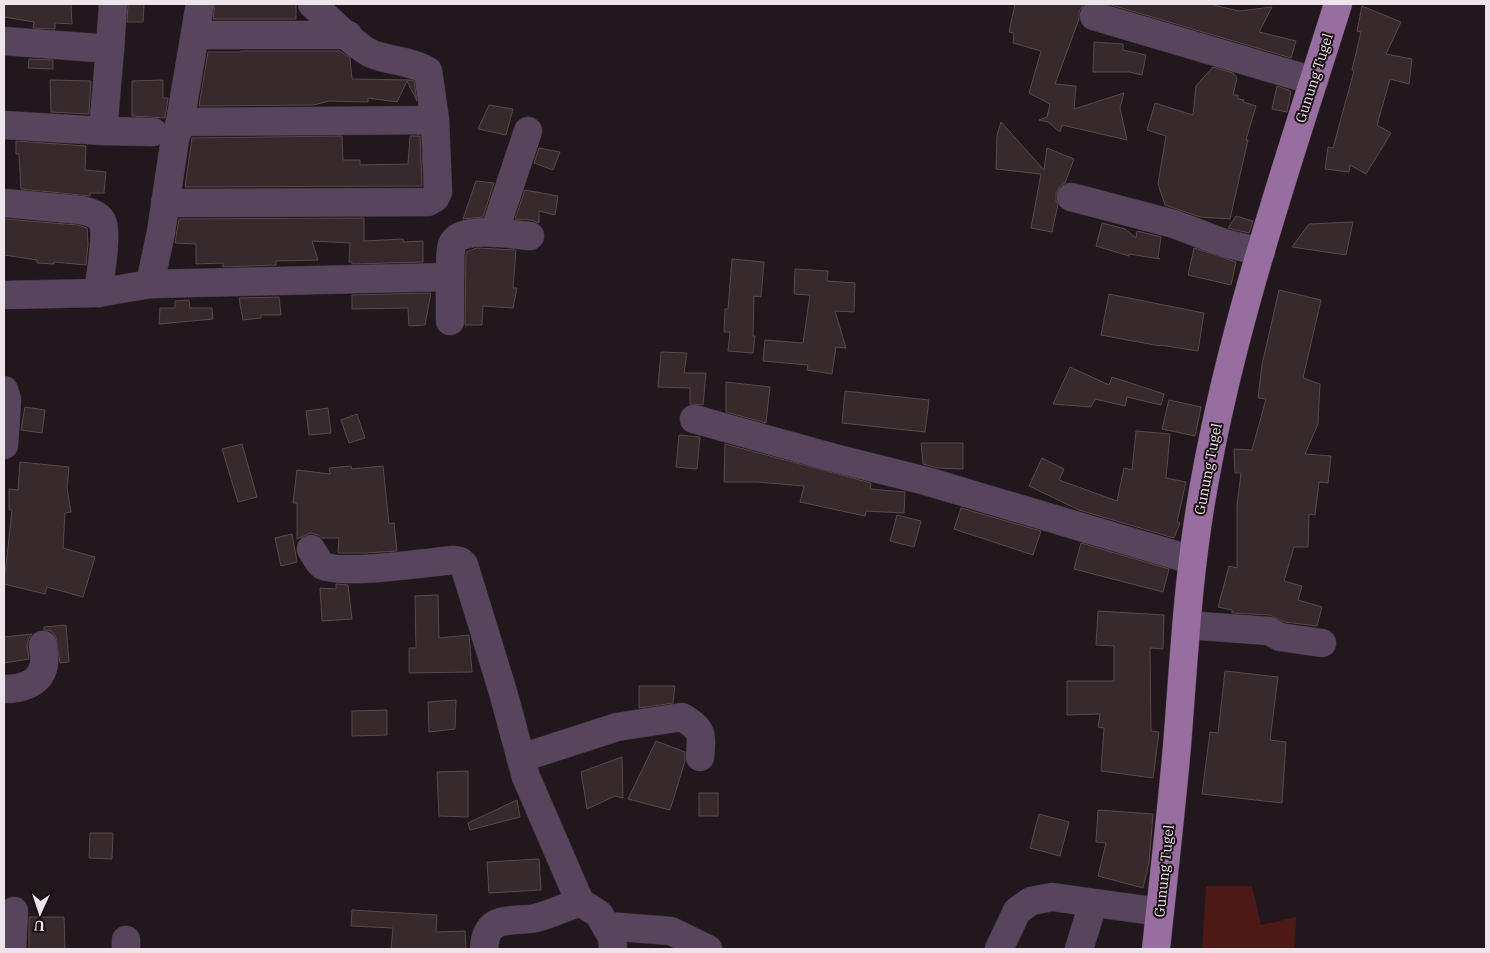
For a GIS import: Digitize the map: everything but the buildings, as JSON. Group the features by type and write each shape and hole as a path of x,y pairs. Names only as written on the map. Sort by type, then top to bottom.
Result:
{"main road":[{"name":"Gunung Tugel","path":"1156,949 1174,778 1192,560 1204,485 1221,404 1261,252 1338,4"}],"street":[{"path":"102,131 113,4"},
{"path":"150,284 165,203 174,139 180,122 200,4"},
{"path":"165,203 428,202 435,198 438,192 435,120 428,71 421,67 392,61 370,53 312,4"},
{"path":"1094,16 1314,81"},
{"path":"196,35 348,35"},
{"path":"4,41 110,49"},
{"path":"180,122 435,120"},
{"path":"4,125 153,132"},
{"path":"494,233 528,131"},
{"path":"1071,197 1174,224 1224,243 1261,252"},
{"path":"4,203 81,210 91,212 98,217 102,221 104,237 98,293"},
{"path":"450,321 452,244 458,237 468,233 530,236"},
{"path":"4,295 98,293 150,284 450,277"},
{"path":"4,390 7,400 4,445"},
{"path":"694,419 834,458 926,481 1192,560"},
{"path":"311,549 321,564 339,570 454,560 464,565 500,683 526,778 580,902 600,914 609,938 671,931 708,949"},
{"path":"1186,625 1269,631 1280,637 1322,643"},
{"path":"4,689 28,686 36,679 43,669 43,645"},
{"path":"521,758 618,727 682,717 696,726 702,737 700,757"},
{"path":"999,949 1017,911 1031,901 1052,897 1160,912"},
{"path":"484,949 485,937 492,926 504,921 536,918 580,902"},
{"path":"1079,949 1092,904"},
{"path":"12,949 14,911"}],"shaded area":[{"path":"1206,886 1252,886 1261,925 1296,917 1294,949 1202,949"}]}
